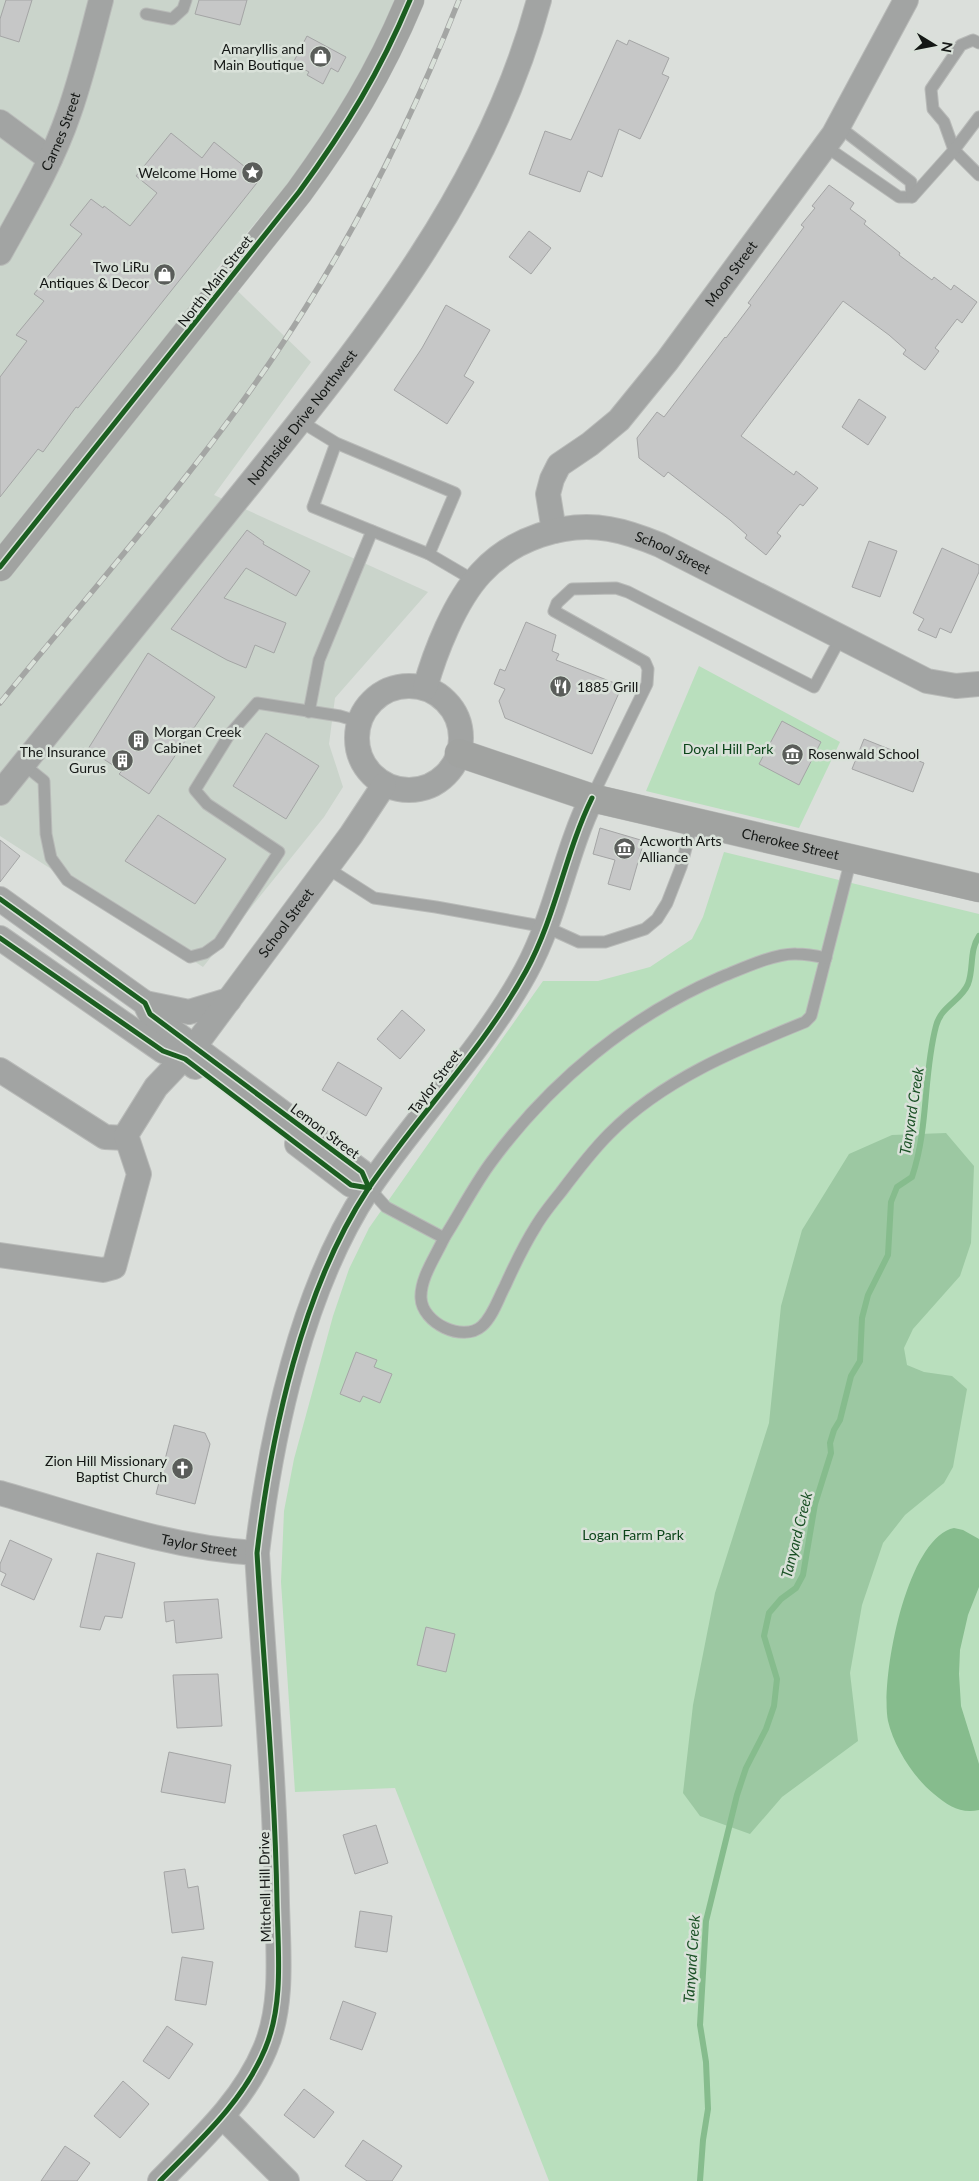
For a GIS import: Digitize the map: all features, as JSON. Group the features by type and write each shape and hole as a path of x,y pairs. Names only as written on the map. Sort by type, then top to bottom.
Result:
{"main road":[{"name":"North Main Street","path":"3,558 299,192 338,138 366,93 390,47 410,0"},
{"name":"Cherokee Street","path":"460,753 592,798 979,888"}],"street":[{"name":"Carnes Street","path":"0,253 50,159 71,106 101,0"},
{"name":"Northside Drive Northwest","path":"0,793 300,421 402,285 444,221 468,179 512,83 539,0"},
{"name":"Moon Street","path":"554,530 548,494 552,479 559,465 590,444 619,420 667,361 825,146 838,126 906,0"},
{"path":"0,122 50,159"},
{"name":"School Street","path":"425,688 439,646 476,580 500,555 523,542 554,530 583,527 608,528 633,534 660,545 928,681 956,686 979,684"},
{"path":"408,686 425,688 439,696 455,714 462,737 460,753 453,767 443,779 429,787 407,790 384,785 371,775 362,762 357,746 363,712 375,698 390,690 408,686"},
{"name":"School Street","path":"126,1138 138,1114 156,1087 189,1053 327,868 374,803 384,785"},
{"name":"Taylor Street","path":"0,1493 160,1540 221,1551 257,1553 261,1521 294,1362 314,1296 335,1247 369,1188 500,1013 526,970 546,928 583,816 592,798"},
{"name":"Lemon Street","path":"0,899 145,1003 150,1014 189,1053 351,1185 369,1188"},
{"name":"Lemon Street","path":"0,938 162,1051 189,1053"},
{"path":"145,1003 189,1012 229,1000"},
{"path":"0,1070 105,1137 126,1138 139,1174 114,1266 103,1270 0,1256"},
{"name":"Mitchell Hill Drive","path":"160,2181 223,2117 254,2071 266,2048 273,2024 277,1989 275,1823 257,1553"},
{"path":"223,2117 287,2181"}],"lane":[{"path":"146,14 172,19 183,9 186,0"},
{"path":"979,43 973,40 962,45 931,89 933,109 944,122 954,150 979,175"},
{"path":"825,146 899,197 912,197 954,150 979,117"},
{"path":"838,126 912,182 912,197"},
{"path":"300,421 336,443 455,493 429,554"},
{"path":"336,443 314,507 429,554 476,580"},
{"path":"309,712 319,660 372,532"},
{"path":"592,798 647,684 648,669 645,662 554,611 556,603 572,589 616,588 628,592 814,687 841,637"},
{"path":"23,764 44,781 46,834 51,858 67,880 190,957 205,954 219,943 279,852 207,804 195,790 229,735 257,703 340,716 360,722"},
{"path":"327,868 374,898 436,907 546,928 579,942 606,942 646,929 657,919 667,902 681,867 693,821"},
{"path":"826,958 795,954 781,955 729,974 689,991 641,1018 599,1049 545,1099 492,1161 444,1238 423,1284 421,1298 423,1310 430,1318 449,1331 475,1330 482,1325 493,1311 536,1225 582,1164 610,1133 641,1108 680,1081 742,1048 805,1022 811,1016 852,859"},
{"path":"369,1188 386,1207 444,1238"}],"shaded area":[{"path":"0,0 395,0 361,79 290,181 216,270 311,362 214,495 428,592 335,698 329,744 343,787 324,817 203,967 0,836"},
{"path":"946,1133 974,1166 971,1243 960,1276 913,1329 904,1348 907,1365 924,1372 952,1376 967,1389 953,1467 944,1483 905,1515 883,1543 862,1605 850,1673 858,1741 782,1797 750,1834 700,1816 683,1793 693,1705 715,1593 769,1423 781,1306 802,1230 849,1154 892,1135"},
{"path":"954,1528 963,1530 979,1539 979,1587 968,1615 960,1650 959,1674 961,1706 979,1764 979,1810 972,1811 961,1810 944,1802 919,1780 900,1751 888,1721 888,1675 900,1613 910,1583 922,1557 937,1537"}],"green space":[{"name":"Doyal Hill Park","path":"699,666 840,742 799,828 646,791"},
{"name":"Logan Farm Park","path":"724,852 979,914 979,2181 549,2181 395,1788 295,1792 281,1582 284,1511 294,1459 333,1316 349,1269 369,1228 543,981 598,981 650,967 692,939 703,917"}],"building":[{"path":"6,0 32,0 19,42 0,36 0,19"},
{"path":"199,0 247,0 240,25 195,14"},
{"path":"307,36 346,57 338,72 331,68 323,84 307,75 309,72 293,63"},
{"path":"617,40 627,45 629,40 669,58 662,74 669,77 640,139 619,129 602,177 588,171 580,192 529,174 545,131 571,140"},
{"path":"171,133 202,158 214,142 260,179 78,408 76,407 43,452 38,449 0,497 0,377 27,341 16,335 44,301 34,294 82,234 70,225 91,199 103,208 104,206 130,226 157,193 136,176"},
{"path":"829,185 854,203 850,209 866,221 864,224 900,253 899,255 932,280 934,277 951,290 954,285 977,302 962,323 957,319 935,348 939,351 925,370 903,354 906,350 889,335 843,301 741,436 794,475 796,471 818,488 803,506 800,504 777,533 781,536 766,555 745,538 747,535 730,520 668,472 664,477 639,458 637,438 657,412 664,417 726,338 751,305 748,303 804,227 801,225 815,208 812,206"},
{"path":"529,231 551,248 531,274 509,257"},
{"path":"446,305 490,330 464,376 474,382 447,424 394,390 422,348"},
{"path":"859,399 886,417 868,445 842,427"},
{"path":"247,530 264,542 263,544 310,571 296,596 246,568 224,598 286,623 274,653 255,645 246,668 227,660 171,629"},
{"path":"869,541 897,551 880,597 852,587"},
{"path":"942,548 979,565 979,572 951,633 940,628 936,638 918,630 924,619 913,613"},
{"name":"1885 Grill","path":"526,622 556,635 552,651 559,654 556,660 622,686 592,754 505,718 499,701 505,689 494,684 500,669 505,671"},
{"path":"148,653 215,697 149,794 119,774 122,771 88,749"},
{"path":"782,721 821,742 799,785 759,764"},
{"path":"266,733 319,766 286,819 233,786"},
{"path":"864,739 924,763 913,792 852,769"},
{"path":"158,815 226,859 195,904 125,861"},
{"path":"600,828 644,841 630,890 608,884 615,860 593,854"},
{"path":"0,840 20,856 0,882"},
{"path":"402,1010 425,1030 400,1059 377,1039"},
{"path":"338,1062 382,1088 366,1116 322,1090"},
{"path":"356,1352 377,1360 374,1367 392,1374 380,1403 363,1396 360,1402 340,1394"},
{"name":"Zion Hill Missionary Baptist Church","path":"174,1425 205,1433 210,1444 195,1504 156,1494"},
{"path":"10,1540 52,1559 34,1600 1,1585 6,1574 0,1571 0,1564"},
{"path":"97,1553 135,1563 122,1618 105,1616 100,1630 80,1627"},
{"path":"218,1599 222,1638 176,1643 174,1620 166,1622 164,1602"},
{"path":"426,1627 455,1634 446,1672 417,1665"},
{"path":"218,1674 222,1726 177,1728 173,1675"},
{"path":"169,1752 231,1765 225,1803 161,1792"},
{"path":"376,1825 388,1863 355,1874 343,1835"},
{"path":"185,1869 188,1888 198,1886 204,1929 172,1933 164,1872"},
{"path":"360,1911 392,1916 387,1952 355,1947"},
{"path":"182,1957 213,1962 206,2005 175,2000"},
{"path":"343,2001 376,2013 362,2050 330,2039"},
{"path":"167,2026 193,2044 169,2079 143,2061"},
{"path":"123,2081 149,2104 120,2138 94,2116"},
{"path":"304,2089 334,2112 314,2138 284,2115"},
{"path":"363,2140 402,2166 392,2181 367,2181 345,2166"},
{"path":"65,2146 90,2163 77,2181 41,2181"}],"waterway":[{"name":"Tanyard Creek","path":"700,2181 703,2140 708,2109 706,2062 700,2025 706,1921 737,1795 746,1768 766,1729 774,1706 777,1679 764,1636 769,1613 781,1599 796,1588 803,1575 815,1504 831,1453 830,1443 834,1430 840,1420 851,1376 860,1361 862,1318 868,1295 888,1255 891,1202 897,1187 912,1177 917,1158 924,1120 929,1063 936,1026 942,1013 961,995 968,984 974,948 979,936"}],"railway":[{"path":"0,703 198,461 236,411 306,307 350,233 390,157 426,80 459,0"}],"cycle path":[{"path":"0,567 299,192 332,146 374,76 410,0"},
{"path":"160,2181 205,2136 245,2086 265,2049 275,2014 279,1958 276,1859 257,1553 271,1460 293,1364 325,1271 345,1228 368,1189 490,1028 526,971 545,928 575,840 592,798"},
{"path":"0,899 145,1003 150,1014 362,1172 369,1188"},
{"path":"0,938 163,1051 185,1059 351,1185 369,1188"}],"place":[{"name":"Amaryllis and Main Boutique","path":"320,57"},
{"name":"Welcome Home","path":"253,173"},
{"name":"Two LiRu Antiques & Decor","path":"165,275"},
{"name":"1885 Grill","path":"561,687"},
{"name":"Morgan Creek Cabinet","path":"138,740"},
{"name":"Rosenwald School","path":"792,754"},
{"name":"The Insurance Gurus","path":"122,760"},
{"name":"Acworth Arts Alliance","path":"624,849"},
{"name":"Zion Hill Missionary Baptist Church","path":"183,1469"}]}
